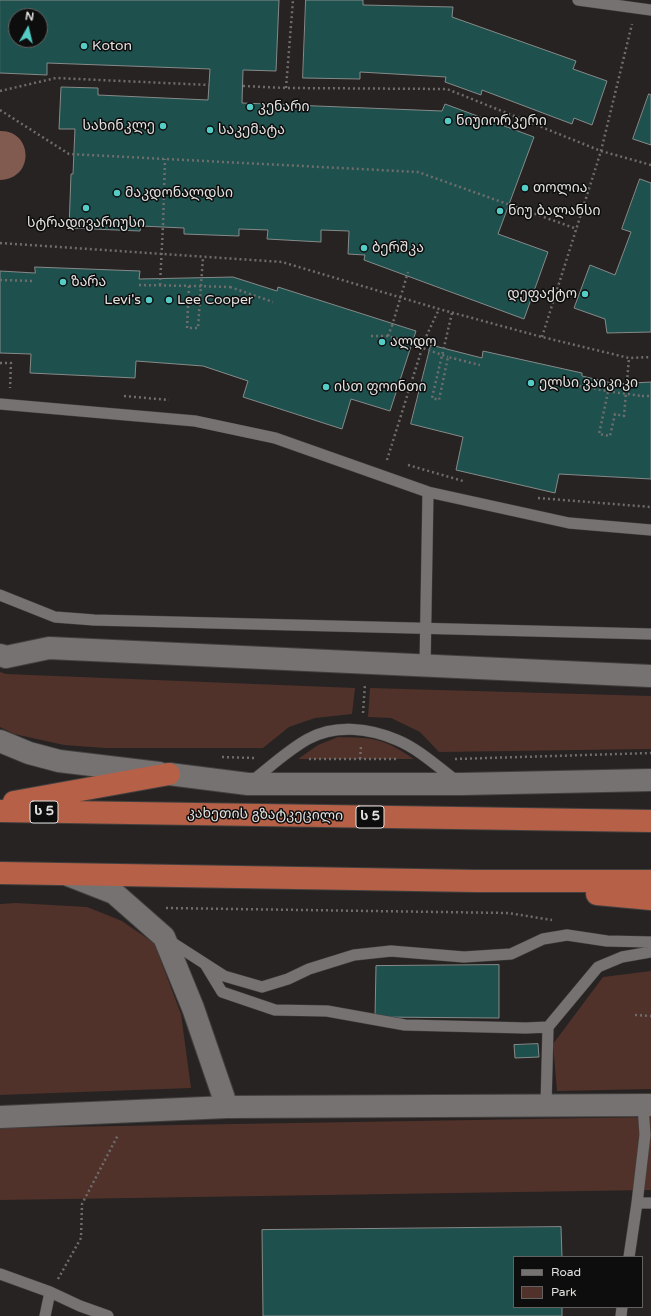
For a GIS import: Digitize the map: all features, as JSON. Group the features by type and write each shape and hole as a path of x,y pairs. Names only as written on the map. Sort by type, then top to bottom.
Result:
{"highway":[{"path":"0,804 168,774"},
{"name":"კახეთის გზატკეცილი","path":"0,811 651,821"},
{"path":"0,873 475,881 651,881"},
{"path":"475,881 651,899"}],"street":[{"path":"0,655 6,657 49,648 367,664 651,676"},
{"path":"0,741 59,761 248,784 462,784 651,780"},
{"path":"66,874 114,893 164,937 193,1008 227,1107"},
{"path":"0,1116 227,1107 647,1105"}],"lane":[{"path":"578,0 651,10"},
{"path":"0,404 195,422 275,438 428,492 570,524 651,530"},
{"path":"425,666 424,628 428,492"},
{"path":"0,595 55,618 651,634"},
{"path":"248,784 308,739 330,730 362,730 378,733 398,740 462,784"},
{"path":"164,937 224,976 262,987 288,979 309,969 354,955 391,951 464,957 511,954 543,939 567,935 606,941 651,942"},
{"path":"546,1106 548,1027 598,967 622,957 651,952"},
{"path":"203,962 222,992 275,1010 327,1012 405,1025 526,1028 548,1027"},
{"path":"629,1256 637,1203 647,1105"},
{"path":"637,1203 651,1203"},
{"path":"0,1274 50,1292 80,1306 108,1316"},
{"path":"44,1316 50,1292"}],"path":[{"path":"286,88 293,0"},
{"path":"542,337 601,151 636,8"},
{"path":"0,91 56,78 209,85"},
{"path":"243,86 286,88 447,89 601,151 651,165"},
{"path":"0,110 69,154 418,172 577,229"},
{"path":"160,285 165,159"},
{"path":"0,243 282,262 452,313 542,337 629,358 651,357"},
{"path":"190,286 188,328 198,328 203,257"},
{"path":"388,336 408,272"},
{"path":"0,280 34,281"},
{"path":"139,284 230,287 273,302"},
{"path":"387,460 425,339 439,309"},
{"path":"448,357 439,400 432,398 452,313"},
{"path":"371,336 388,336 448,357 480,365"},
{"path":"608,392 600,434 610,436 615,414 624,416 629,358"},
{"path":"579,386 608,392 651,396"},
{"path":"360,759 367,664"},
{"path":"219,756 428,760 651,753"},
{"path":"131,908 508,913 554,920"},
{"path":"635,1015 651,1016"},
{"path":"50,1292 81,1238 82,1204 130,1111"}],"green space":[{"path":"0,672 6,674 355,688 352,714 315,718 289,727 263,748 105,748 64,745 14,734 0,727"},
{"path":"370,688 651,696 651,749 439,752 420,732 391,718 368,717"},
{"path":"338,737 378,740 394,747 414,759 298,759 318,745"},
{"path":"16,903 87,907 122,921 154,943 181,1014 191,1088 0,1095 0,904"},
{"path":"651,971 651,1089 557,1091 553,1044 603,977"},
{"path":"651,1117 651,1190 0,1200 0,1128"}],"shaded area":[{"path":"0,131 11,133 19,138 24,146 26,155 24,164 19,172 11,178 0,180"}],"building":[{"path":"0,0 279,0 276,71 243,70 242,103 442,111 445,104 534,137 498,234 548,252 524,319 364,260 365,255 348,254 349,231 321,230 321,242 267,239 268,230 239,229 239,236 184,234 184,228 141,226 140,231 69,228 71,174 73,174 75,129 59,129 61,87 98,88 98,95 208,100 210,69 47,63 47,75 0,73"},
{"path":"306,0 363,0 363,5 453,7 452,17 576,61 573,69 607,81 592,125 574,118 572,124 482,90 481,95 445,82 446,77 360,72 360,79 303,78"},
{"path":"649,94 651,95 651,145 633,139"},
{"path":"640,179 651,183 651,332 607,333 605,319 574,308 590,265 615,275 631,232 622,229"},
{"path":"35,267 140,271 139,279 233,277 277,291 278,287 416,331 390,411 351,399 342,429 243,397 248,381 203,366 136,361 135,378 30,373 31,354 0,353 0,271 35,273"},
{"path":"431,345 482,358 483,351 582,373 582,376 616,384 651,382 651,479 559,474 555,493 456,470 463,437 411,424"},
{"path":"499,965 499,1018 375,1017 376,966"},
{"path":"538,1044 539,1057 515,1058 514,1045"},
{"path":"561,1227 562,1256 513,1256 513,1308 562,1308 562,1316 263,1316 262,1230"}],"place":[{"name":"Koton","path":"84,46"},
{"name":"კენარი","path":"250,107"},
{"name":"ნიუიორკერი","path":"448,121"},
{"name":"სახინკლე","path":"163,126"},
{"name":"საკემატა","path":"210,130"},
{"name":"თოლია","path":"525,188"},
{"name":"მაკდონალდსი","path":"117,193"},
{"name":"სტრადივარიუსი","path":"86,208"},
{"name":"ნიუ ბალანსი","path":"500,211"},
{"name":"ბერშკა","path":"364,248"},
{"name":"ზარა","path":"63,282"},
{"name":"დეფაქტო","path":"585,294"},
{"name":"Levi's","path":"149,300"},
{"name":"Lee Cooper","path":"169,300"},
{"name":"ალდო","path":"382,342"},
{"name":"ელსი ვაიკიკი","path":"531,383"},
{"name":"ისთ ფოინთი","path":"326,387"}]}
